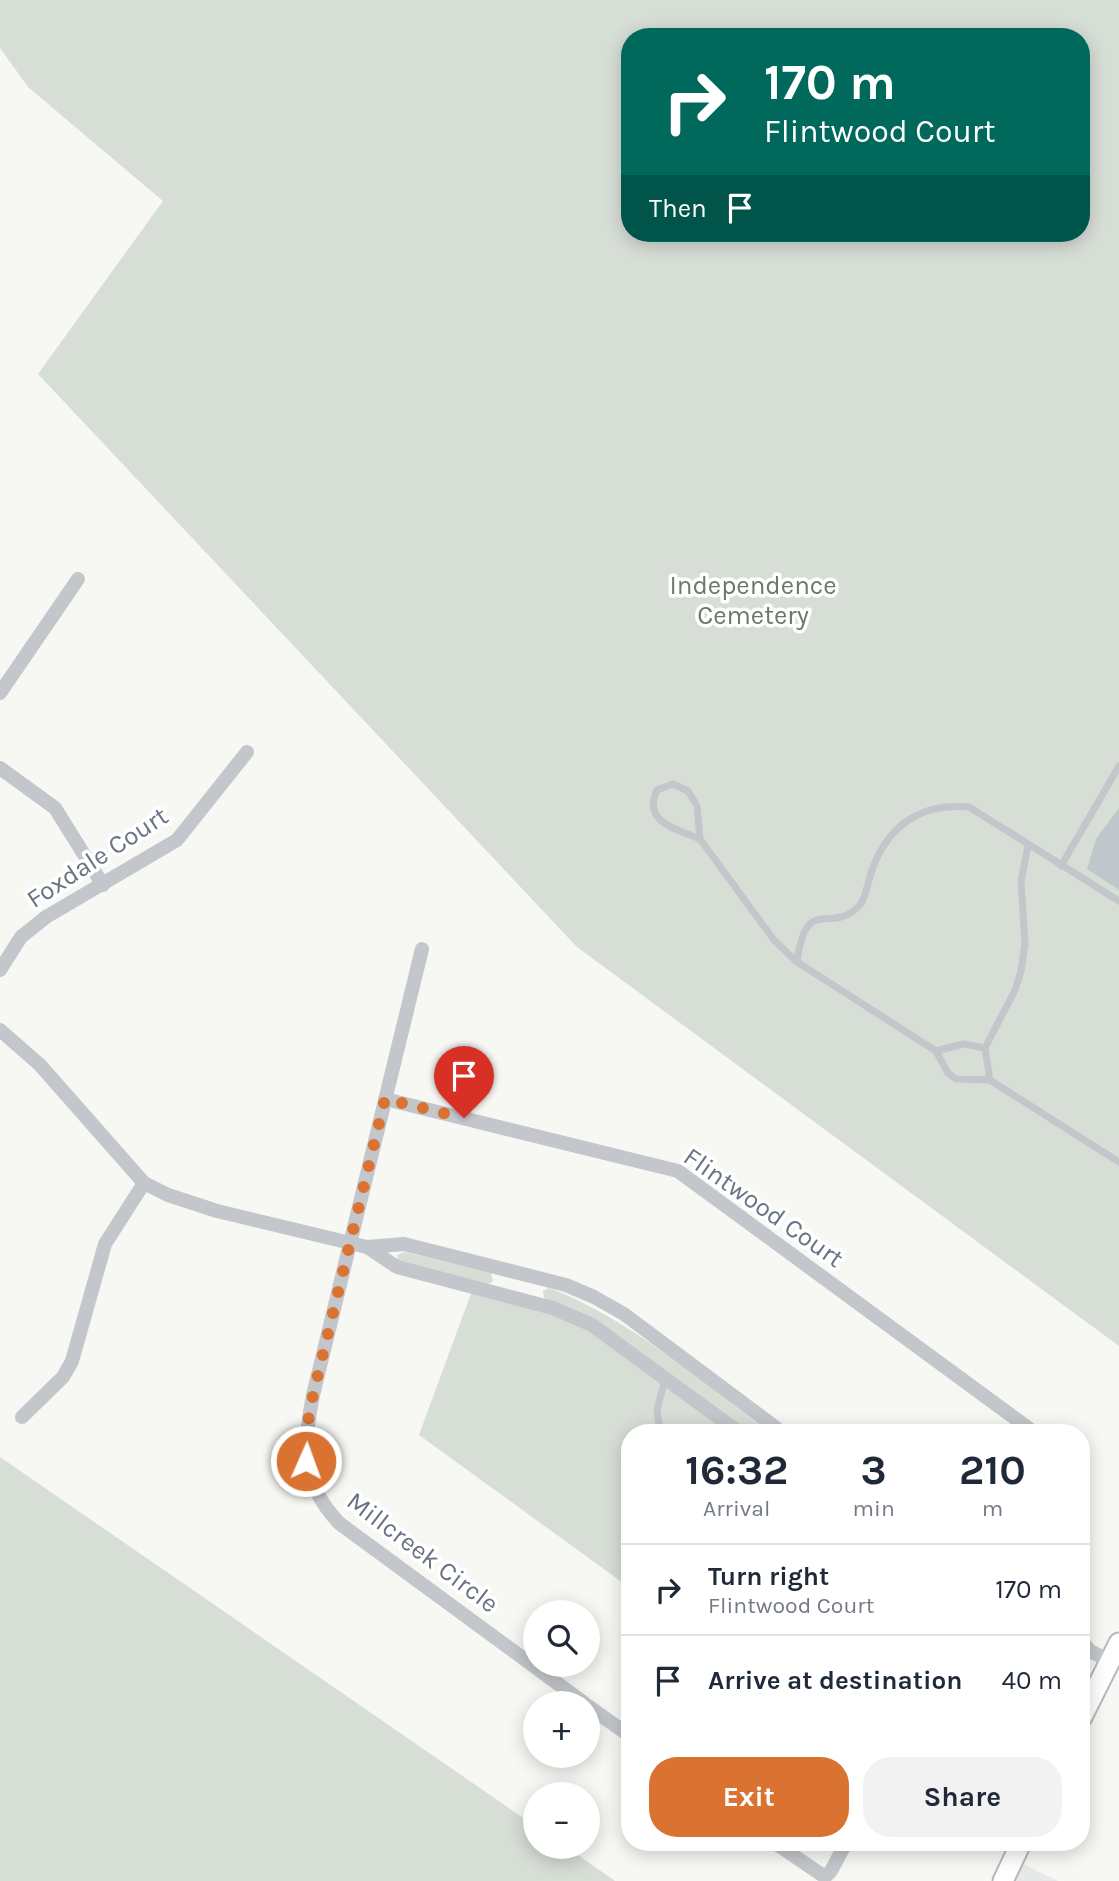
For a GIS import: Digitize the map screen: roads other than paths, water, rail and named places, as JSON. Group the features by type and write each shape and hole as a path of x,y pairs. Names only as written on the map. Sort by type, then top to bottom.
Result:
{"main road":[{"path":"1090,1701 1119,1643"},
{"path":"1003,1881 1017,1851"}],"street":[{"path":"0,693 78,579"},
{"name":"Foxdale Court","path":"0,971 21,937 46,917 177,840 247,752"},
{"path":"0,768 55,807 103,885"},
{"name":"Millcreek Circle","path":"422,949 305,1437 306,1461 314,1490 339,1523 568,1691"},
{"path":"0,1030 40,1065 144,1184 217,1211 351,1242 367,1247 397,1267 553,1308 573,1316 592,1325 728,1424"},
{"name":"Flintwood Court","path":"385,1099 678,1171 1023,1424"},
{"path":"22,1417 63,1377 72,1361 104,1244 144,1184"},
{"path":"367,1247 404,1244 566,1285 594,1297 624,1314 771,1424"},
{"path":"1090,1651 1110,1661"},
{"name":"Millcreek Circle","path":"600,1714 621,1729"},
{"path":"787,1851 825,1877 842,1851"}],"lane":[{"path":"1061,866 1119,766"},
{"path":"700,839 663,824 653,812 651,802 657,790 673,784 688,791 697,806 700,839 774,940 797,962 936,1051 948,1073 956,1079 990,1080 1119,1162"},
{"path":"797,962 800,936 805,930 821,917 846,915 857,908 863,899 878,852 891,832 916,816 950,805 969,807 1119,901"},
{"path":"990,1080 985,1048 1015,990 1021,971 1025,944 1021,880 1028,846"},
{"path":"936,1051 963,1044 985,1048"},
{"path":"659,1424 657,1410 665,1379"}],"park label":[{"name":"Independence Cemetery","path":"753,600"}]}
